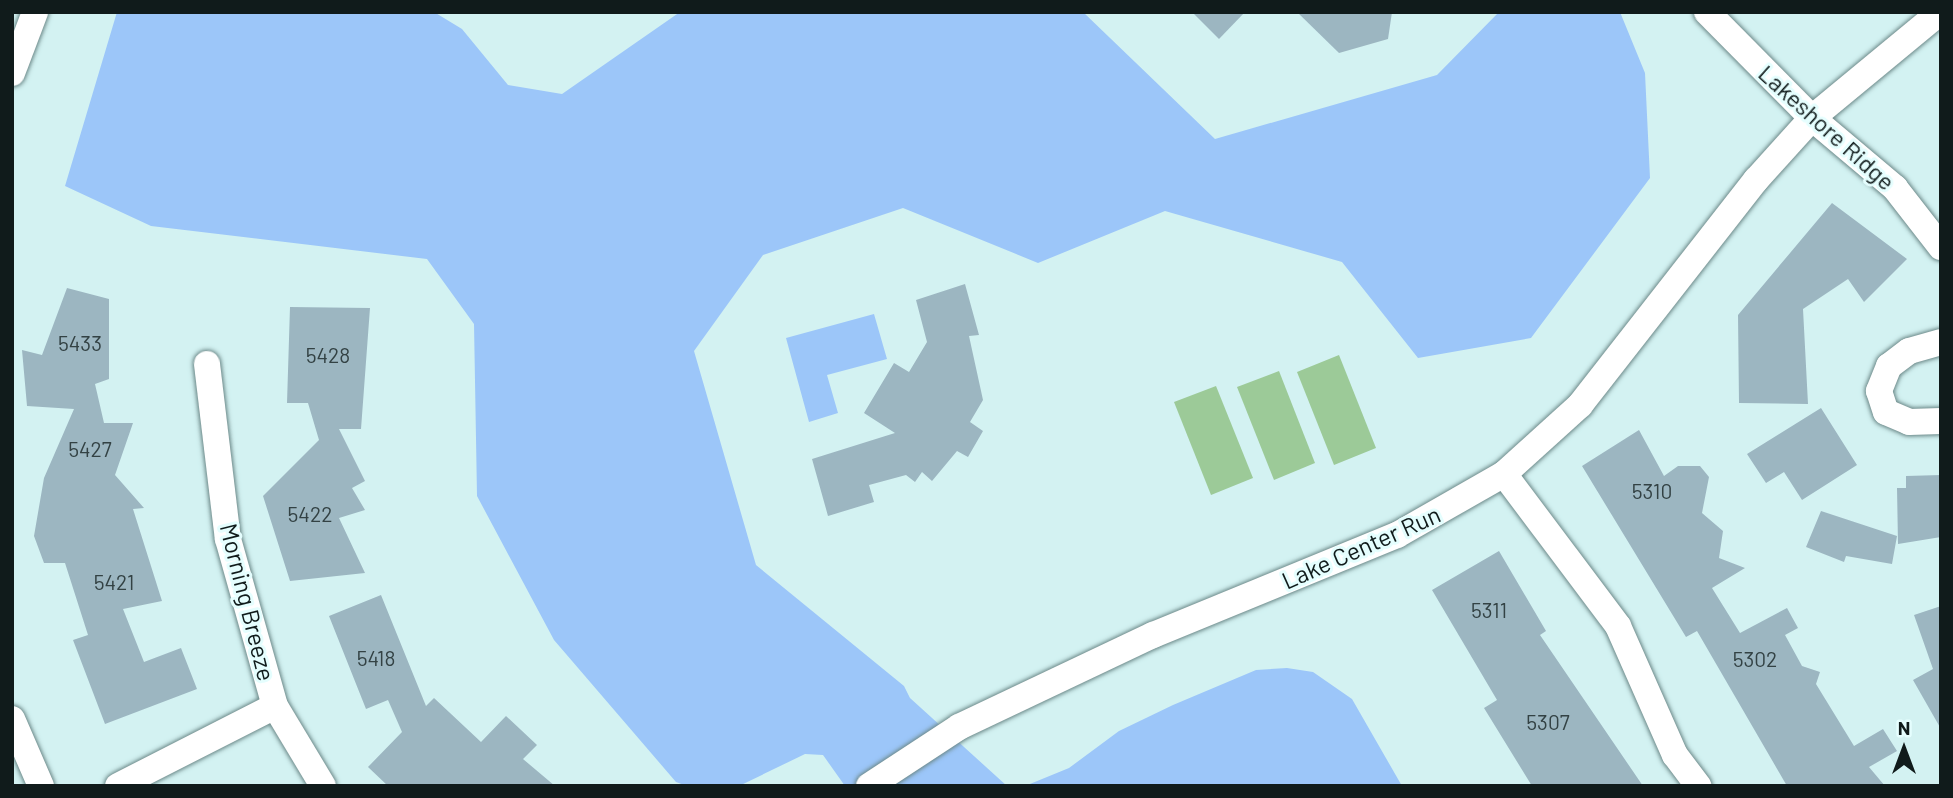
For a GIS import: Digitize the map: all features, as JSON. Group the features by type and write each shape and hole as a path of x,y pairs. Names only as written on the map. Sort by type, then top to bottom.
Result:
{"street":[{"path":"12,72 35,12"},
{"name":"Lakeshore Ridge","path":"1707,12 1812,118 1895,188 1941,247"},
{"name":"Lake Center Run","path":"869,786 959,727 1153,635 1397,536 1504,474 1580,405 1756,180 1812,118 1940,12"},
{"path":"1941,342 1909,351 1889,366 1879,391 1886,412 1909,422 1941,421"},
{"name":"Morning Breeze","path":"207,364 228,540 275,706 323,786"},
{"path":"1504,474 1619,626 1675,755 1698,786"},
{"path":"118,786 275,706"},
{"path":"12,719 41,786"}],"green space":[{"path":"1339,355 1376,448 1334,465 1297,372"},
{"path":"1279,371 1315,463 1274,480 1237,387"},
{"path":"1216,386 1253,478 1211,495 1174,402"}],"water":[{"path":"117,12 434,12 462,29 508,85 562,94 680,12 1083,12 1215,139 1437,75 1499,12 1620,12 1645,73 1650,178 1531,338 1418,358 1342,262 1165,211 1038,263 903,208 763,255 694,351 756,565 904,686 910,698 1007,786 845,786 823,755 805,754 739,786 687,786 676,782 554,640 477,496 474,324 427,259 151,226 65,186"},
{"path":"874,314 887,359 827,375 838,413 809,422 786,338"},
{"path":"1287,668 1313,672 1352,699 1402,786 1025,786 1069,768 1119,731 1173,705 1256,670"}],"building":[{"path":"1192,12 1245,12 1219,39"},
{"path":"1297,12 1392,12 1388,39 1339,53"},
{"path":"1832,203 1907,259 1864,302 1848,279 1803,309 1808,404 1739,403 1738,315"},
{"path":"965,284 979,335 969,336 983,400 970,422 983,431 968,457 957,451 932,481 922,472 915,482 906,475 869,485 874,502 828,516 812,459 895,433 864,413 894,363 909,372 927,342 916,300"},
{"path":"67,288 109,299 109,379 95,384 104,423 133,423 115,475 144,508 133,509 162,601 123,609 144,662 181,648 197,689 105,724 73,640 88,635 65,563 44,563 34,536 44,478 74,409 27,406 22,350 42,355"},
{"path":"290,307 370,308 361,429 339,429 365,481 352,488 365,510 339,518 365,573 290,581 263,496 319,440 308,403 287,403"},
{"path":"1821,408 1857,465 1802,500 1784,472 1766,483 1747,454"},
{"path":"1639,430 1664,476 1678,466 1700,466 1709,477 1702,513 1723,531 1719,558 1745,568 1712,588 1740,633 1787,608 1798,628 1785,635 1802,666 1820,672 1816,684 1854,746 1883,729 1897,751 1869,767 1885,786 1787,786 1697,631 1686,637 1582,466"},
{"path":"1941,475 1941,537 1898,544 1897,488 1906,488 1906,476"},
{"path":"1821,511 1897,536 1892,564 1846,556 1844,562 1806,547"},
{"path":"1499,551 1546,631 1540,635 1643,786 1532,786 1484,708 1497,700 1432,590"},
{"path":"381,595 426,706 434,698 481,742 506,716 537,745 523,759 555,786 388,786 368,767 402,732 388,700 366,709 329,616"},
{"path":"1941,606 1941,729 1913,680 1933,669 1914,615"}]}
